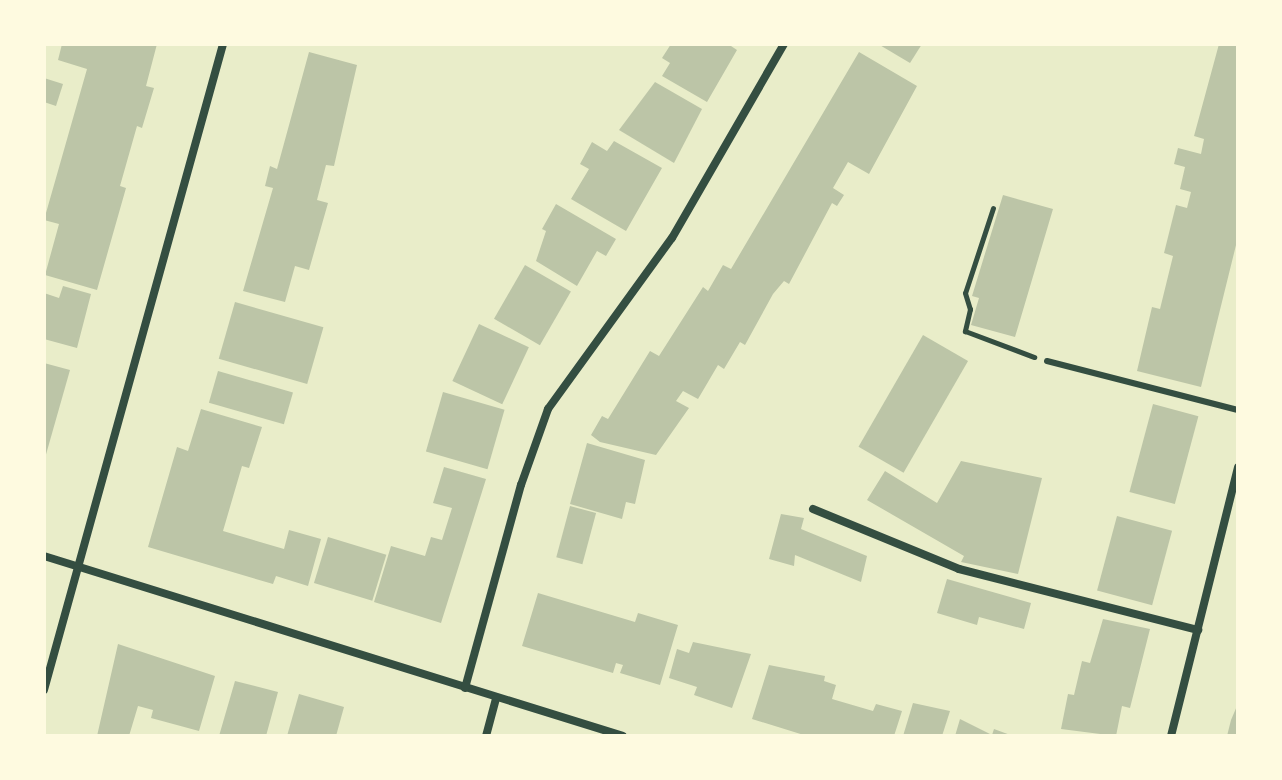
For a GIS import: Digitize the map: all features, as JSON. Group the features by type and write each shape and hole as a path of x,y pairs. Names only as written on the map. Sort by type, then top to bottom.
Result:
{"street":[{"path":"44,690 223,44"},
{"path":"465,688 521,485 548,409 672,238 784,44"},
{"path":"1171,736 1238,467"},
{"path":"813,509 959,569 1198,630"},
{"path":"44,556 623,736"},
{"path":"486,736 496,698"}],"lane":[{"path":"1047,361 1238,410"}],"path":[{"path":"993,208 965,293 970,309 965,331 1047,361"}],"building":[{"path":"62,44 157,44 146,86 154,88 142,128 137,126 120,186 126,188 97,290 45,275 59,224 44,220 87,69 58,60"},
{"path":"671,44 728,44 737,50 707,102 662,76 670,63 662,58"},
{"path":"878,44 922,44 910,63"},
{"path":"1219,44 1238,44 1238,237 1201,387 1137,371 1152,307 1160,309 1173,256 1164,253 1176,205 1187,208 1191,192 1180,189 1185,167 1174,164 1178,148 1201,154 1204,139 1194,136"},
{"path":"309,52 357,65 334,166 326,165 317,200 328,203 309,270 295,266 285,302 243,291 273,188 265,186 270,166 277,169"},
{"path":"859,52 917,86 869,174 848,162 833,188 844,195 837,206 832,203 789,284 784,281 773,294 745,345 740,342 724,369 718,365 698,399 683,391 676,401 689,408 656,455 600,442 591,435 602,416 608,419 650,351 659,356 703,287 708,291 723,265 731,269"},
{"path":"44,78 63,84 56,106 44,102"},
{"path":"655,82 702,109 674,163 619,130"},
{"path":"614,141 662,168 626,231 571,199 589,169 580,164 592,142 607,151"},
{"path":"1003,195 1053,209 1015,337 971,325 979,298 972,296"},
{"path":"556,204 616,239 606,256 597,251 577,286 536,261 546,231 542,229"},
{"path":"525,265 571,292 540,345 494,319"},
{"path":"63,286 91,294 77,348 44,339 44,293 59,298"},
{"path":"235,302 323,327 307,384 219,359"},
{"path":"479,324 529,347 502,404 452,381"},
{"path":"923,335 968,361 904,473 858,447"},
{"path":"44,363 70,370 45,458 44,458"},
{"path":"218,371 293,392 284,424 209,403"},
{"path":"443,392 505,410 487,469 426,452"},
{"path":"1153,404 1198,416 1175,504 1129,492"},
{"path":"201,409 262,427 249,468 242,466 223,531 284,549 289,530 321,539 308,586 276,576 273,584 148,547 177,447 188,451"},
{"path":"587,443 645,460 635,504 626,502 622,519 570,504"},
{"path":"961,461 1042,478 1018,574 961,562 964,556 867,500 885,471 937,503"},
{"path":"444,467 486,479 441,623 374,602 391,546 425,556 431,537 442,540 452,508 433,503"},
{"path":"570,506 596,513 582,564 556,557"},
{"path":"781,514 804,518 801,529 867,556 861,582 795,555 794,566 769,559"},
{"path":"1117,516 1172,531 1152,605 1097,590"},
{"path":"328,537 386,555 372,601 314,583"},
{"path":"947,579 1031,603 1024,629 979,617 977,625 937,613"},
{"path":"538,593 635,622 638,613 678,625 660,685 620,673 623,665 616,663 613,673 522,646"},
{"path":"1103,619 1150,629 1130,708 1122,706 1116,736 1061,729 1068,694 1074,695 1082,661 1090,663"},
{"path":"693,642 751,654 732,708 694,695 697,687 669,678 677,649 689,653"},
{"path":"118,644 215,676 199,731 151,718 153,710 138,706 129,736 97,736"},
{"path":"769,665 825,676 824,681 836,685 832,699 873,711 876,704 902,711 894,736 807,736 752,719"},
{"path":"235,681 278,692 266,736 219,736"},
{"path":"299,694 344,707 336,736 287,736"},
{"path":"913,703 950,711 942,736 903,736"},
{"path":"1237,706 1238,736 1227,736 1231,720"},
{"path":"960,719 992,735 994,729 1013,736 955,736"}]}
